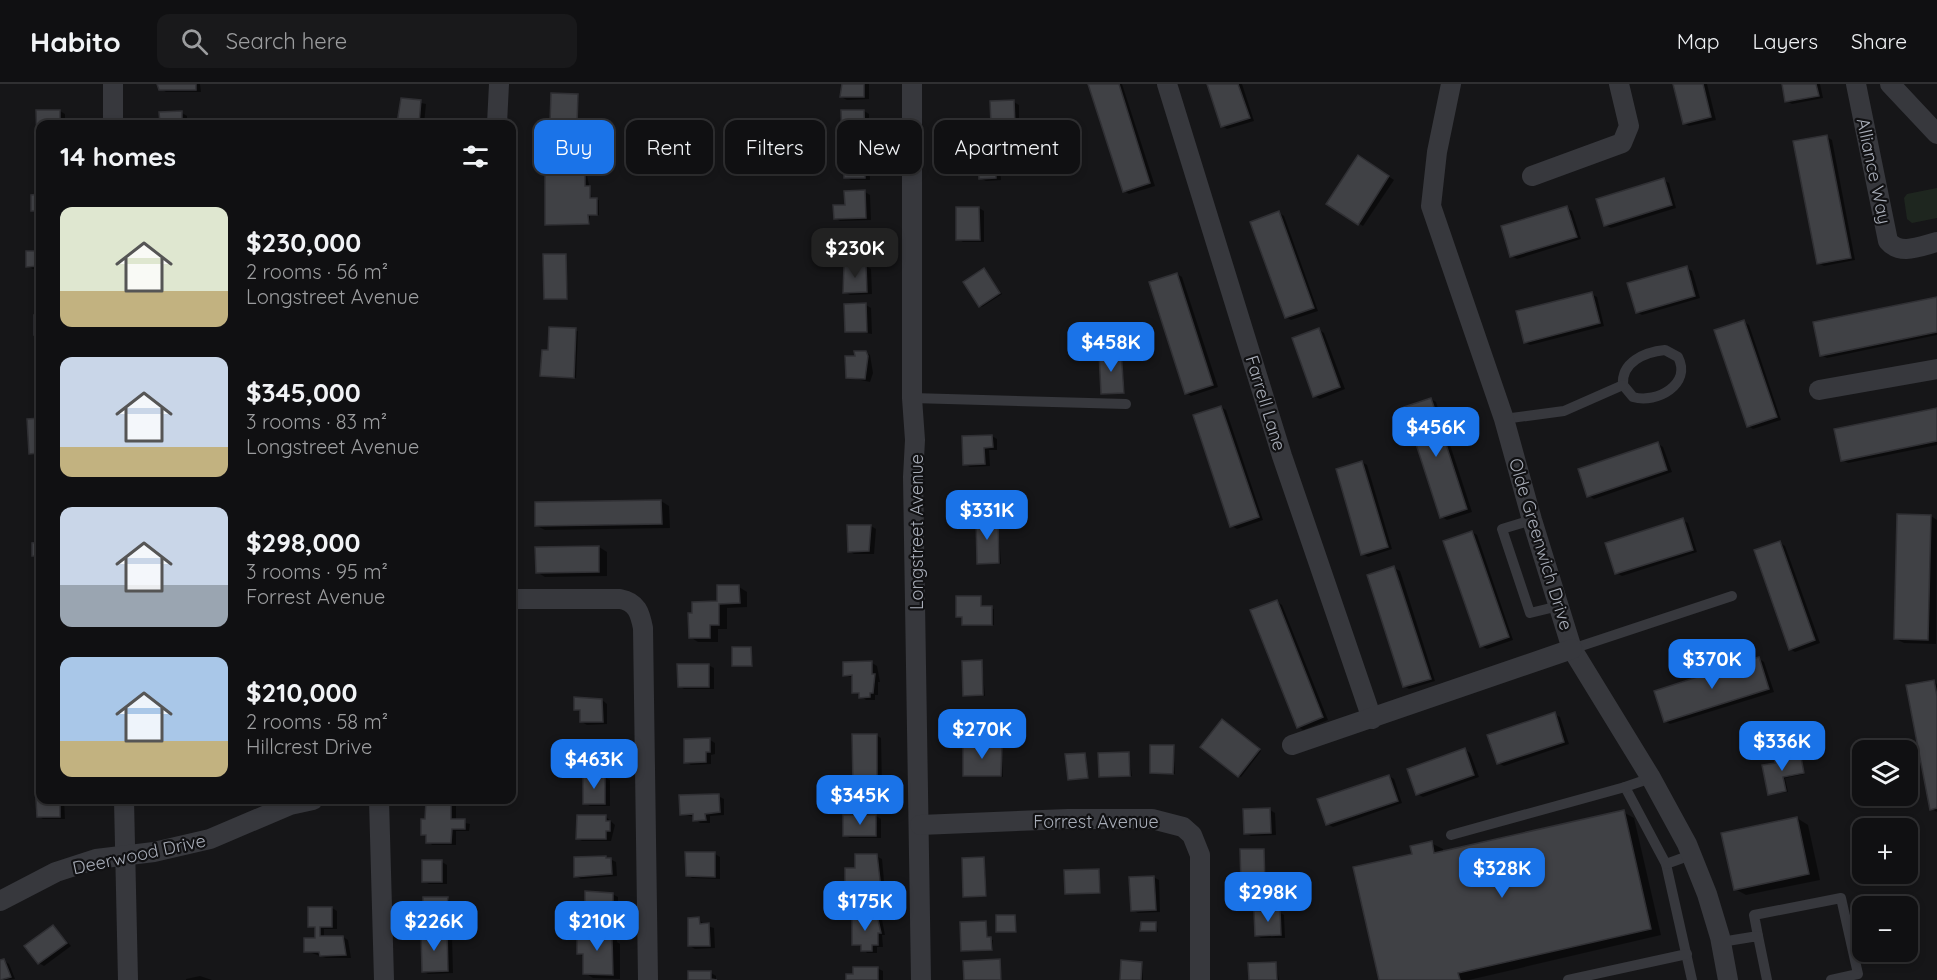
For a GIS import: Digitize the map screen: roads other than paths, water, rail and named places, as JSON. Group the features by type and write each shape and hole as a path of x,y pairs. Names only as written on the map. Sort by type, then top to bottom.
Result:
{"street":[{"path":"113,84 113,120"},
{"path":"497,120 499,84"},
{"name":"Longstreet Avenue","path":"912,84 912,398 921,980"},
{"name":"Farrell Lane","path":"1167,84 1288,474 1372,719"},
{"name":"Olde Greenwich Drive","path":"1451,84 1437,152 1431,206 1504,419 1572,649 1651,778 1691,855 1707,894 1721,942 1728,980"},
{"path":"1532,176 1622,143 1629,126 1619,84"},
{"name":"Alliance Way","path":"1856,84 1888,241 1898,249 1905,250 1937,242"},
{"path":"1890,84 1937,134"},
{"path":"1819,390 1937,369"},
{"path":"516,599 620,599 633,604 639,610 643,628 648,980"},
{"path":"1293,745 1572,649"},
{"path":"124,804 128,980"},
{"name":"Deerwood Drive","path":"0,901 56,873 96,859 125,857 210,839 281,808 297,804"},
{"path":"379,804 384,980"},
{"name":"Forrest Avenue","path":"920,825 1068,819 1152,819 1183,827 1197,843 1200,855 1200,980"}],"lane":[{"path":"1657,351 1672,352 1682,364 1683,372 1676,386 1649,398 1633,397 1623,385 1625,369 1630,363 1657,351"},
{"path":"1504,419 1564,411 1623,385"},
{"path":"912,398 1126,405"},
{"path":"1532,520 1502,530 1530,613 1559,606"},
{"path":"1572,649 1732,596"},
{"path":"1450,835 1651,778"},
{"path":"1625,787 1666,864 1692,980"},
{"path":"1666,864 1691,855"},
{"path":"1767,980 1754,915 1841,898 1860,977 1831,980"},
{"path":"1721,942 1758,936"},
{"path":"1568,980 1687,954"}]}
